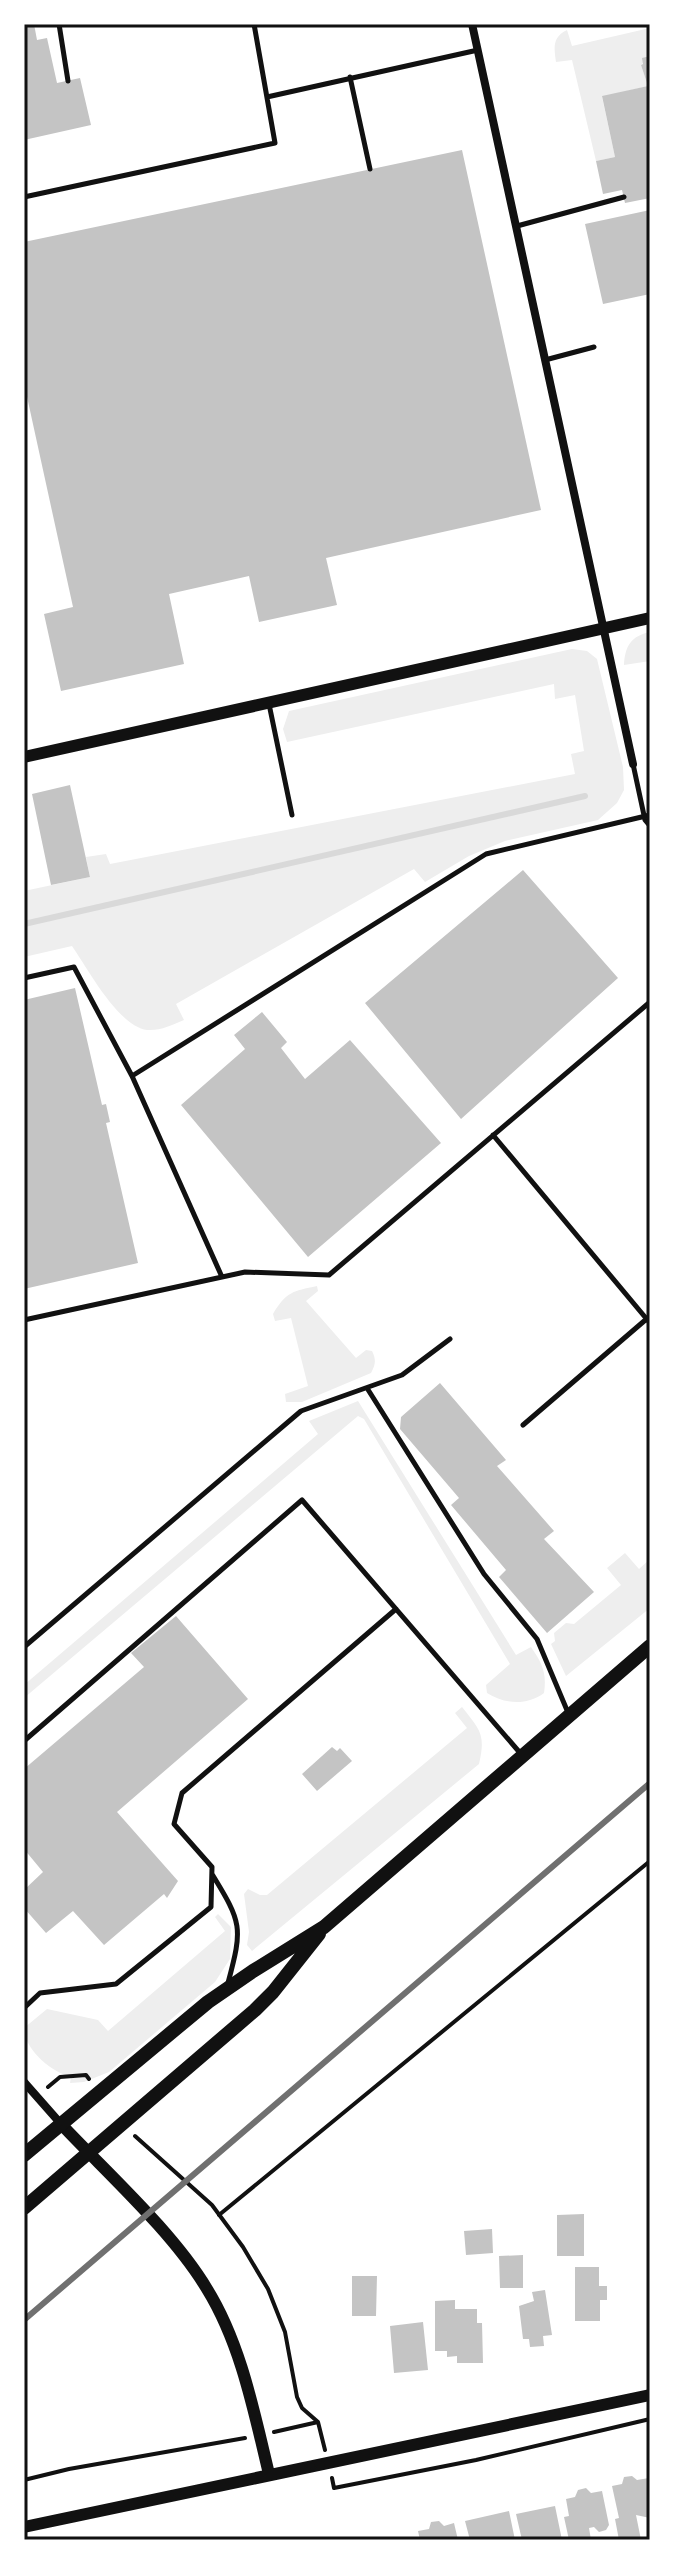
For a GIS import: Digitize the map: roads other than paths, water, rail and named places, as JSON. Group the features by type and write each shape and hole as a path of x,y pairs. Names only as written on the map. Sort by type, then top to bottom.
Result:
{"main road":[{"path":"24,2155 227,1988 324,1927 650,1646"},
{"path":"24,2208 255,2010 324,1927"}],"street":[{"path":"472,24 633,764"},
{"path":"24,757 650,618"},
{"path":"24,2082 155,2223 208,2289 238,2357 269,2474"},
{"path":"24,2527 650,2395"}],"lane":[{"path":"59,24 68,81"},
{"path":"24,197 275,143 254,24"},
{"path":"267,97 478,50"},
{"path":"350,77 370,169"},
{"path":"516,227 624,197"},
{"path":"545,360 594,347"},
{"path":"269,703 292,815"},
{"path":"633,764 650,826"},
{"path":"132,1076 486,854 647,816"},
{"path":"24,978 74,967 132,1076 222,1277"},
{"path":"24,1320 245,1272 329,1275 650,1002"},
{"path":"493,1135 649,1319 523,1425"},
{"path":"24,1647 301,1411 402,1375 450,1339"},
{"path":"367,1387 484,1574 537,1639 569,1716"},
{"path":"24,1741 302,1500 522,1756"},
{"path":"24,2008 40,1993 116,1984 211,1907 212,1867 174,1824 182,1793 396,1609"},
{"path":"212,1873 234,1911 240,1940 227,1988"}],"waterway":[{"path":"24,924 585,796"}],"railway":[{"path":"24,2320 650,1783"}]}
